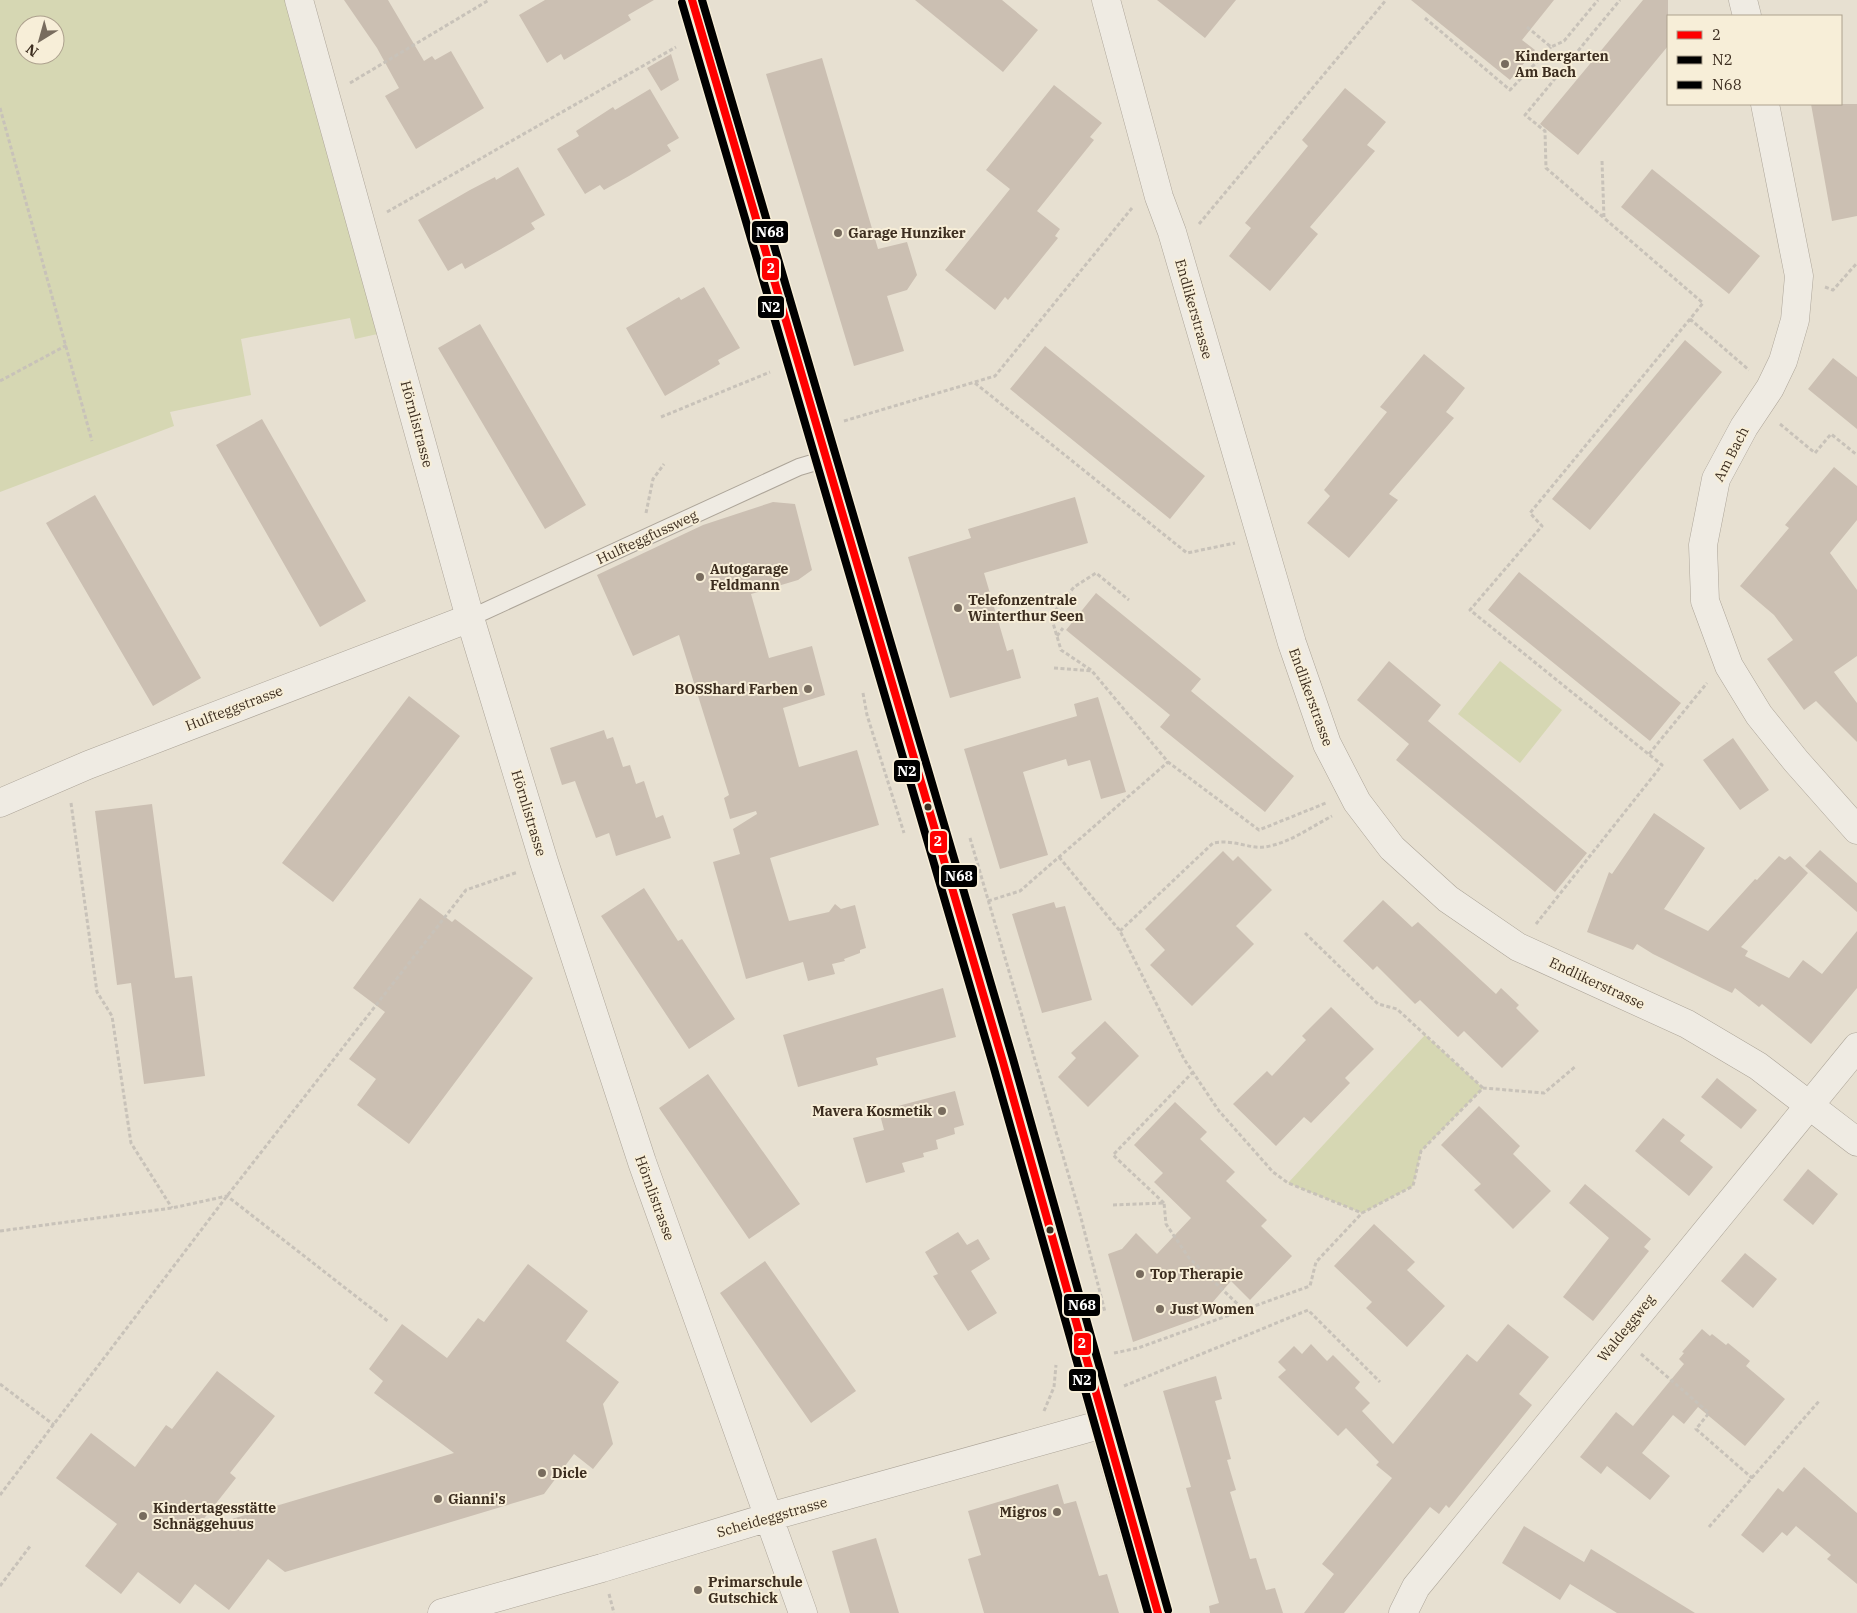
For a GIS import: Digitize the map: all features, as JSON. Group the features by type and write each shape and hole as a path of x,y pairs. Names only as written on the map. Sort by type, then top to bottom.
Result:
{"main road":[{"path":"692,0 1044,1204 1102,1424 1158,1613"}],"street":[{"name":"Hörnlistrasse","path":"299,0 470,618 544,862 642,1162 803,1613"},
{"name":"Endlikerstrasse","path":"1106,0 1160,197 1172,232 1292,643 1327,744 1354,798 1392,848 1448,899 1518,947 1687,1024 1758,1066 1857,1142"},
{"path":"1743,0 1747,15"},
{"name":"Am Bach","path":"1765,105 1799,276 1795,320 1783,361 1764,398 1716,479 1703,545 1705,601 1729,666 1759,715 1796,761 1857,830"},
{"name":"Hulfteggstrasse","path":"0,803 68,774 470,618"},
{"name":"Waldeggweg","path":"1403,1613 1416,1587 1619,1336 1857,1047"},
{"name":"Scheideggstrasse","path":"442,1613 602,1568 769,1517 1102,1424"}],"lane":[{"name":"Hulfteggfussweg","path":"470,618 799,467 826,459"}],"path":[{"path":"327,97 489,0"},
{"path":"1172,232 1200,224 1386,0"},
{"path":"1426,18 1510,90 1551,47 1564,42 1598,0"},
{"path":"1518,947 1662,764 1470,610 1542,526 1530,513 1703,303 1546,168 1545,132 1525,115 1620,0"},
{"path":"1527,27 1551,47"},
{"path":"363,226 676,46"},
{"path":"0,108 67,344 92,441"},
{"path":"1602,161 1604,218"},
{"path":"844,421 995,376 1133,207 1160,197"},
{"path":"1799,276 1833,290 1857,262"},
{"path":"1690,319 1815,453 1832,434 1857,455"},
{"path":"0,381 67,344"},
{"path":"661,417 770,372"},
{"path":"975,382 1187,554 1260,538"},
{"path":"643,539 648,494 653,479 664,464"},
{"path":"1129,600 1096,573 1074,587 1051,616 1061,650 1092,671 1168,762 1259,830 1354,798"},
{"path":"1057,636 1063,628"},
{"path":"1649,754 1711,678 1729,666"},
{"path":"1054,668 1092,671"},
{"path":"988,901 1020,890 1168,762"},
{"path":"68,774 96,992 112,1016 131,1143 172,1208"},
{"path":"1120,931 1213,843 1233,842 1262,848 1290,838 1354,798"},
{"path":"1060,857 1120,931 1192,1073 1219,1111 1273,1172 1288,1183 1362,1213"},
{"path":"0,1495 227,1196 466,890 544,862"},
{"path":"1304,933 1378,1004 1397,1009 1483,1088 1544,1093 1576,1066"},
{"path":"1192,1073 1112,1155 1164,1203 1166,1224 1189,1258 1244,1310"},
{"path":"1114,1353 1138,1348 1310,1286 1316,1262 1362,1213 1413,1186 1421,1152 1483,1088"},
{"path":"0,1232 172,1208 227,1196"},
{"path":"227,1196 389,1322"},
{"path":"1113,1205 1164,1203"},
{"path":"1124,1386 1308,1310 1380,1382"},
{"path":"1619,1336 1709,1413 1696,1429 1752,1478"},
{"path":"0,1384 54,1425"},
{"path":"1709,1528 1820,1400"},
{"path":"0,1586 31,1544"}],"green space":[{"path":"0,0 299,0 391,331 355,339 350,318 241,339 251,395 170,412 174,426 0,492"},
{"path":"1500,661 1562,710 1520,763 1458,714"},
{"path":"1425,1035 1483,1088 1421,1151 1413,1186 1362,1213 1288,1183"}],"building":[{"path":"344,0 388,0 424,61 432,56 435,60 451,51 484,108 416,149 385,96 399,88 377,48"},
{"path":"545,0 654,0 628,15 631,20 564,60 561,54 547,63 519,15"},
{"path":"915,0 1002,0 1038,30 1003,72"},
{"path":"1157,0 1236,0 1205,38"},
{"name":"Kindergarten Am Bach","path":"1411,0 1554,0 1522,40 1535,50 1510,80"},
{"path":"1643,0 1668,0 1667,47 1578,155 1540,124"},
{"path":"671,54 679,80 661,91 647,68"},
{"path":"822,58 878,249 907,242 917,275 907,290 887,296 904,351 854,366 766,74"},
{"path":"1054,85 1102,123 1090,137 1094,140 1037,211 1060,229 1055,236 1058,238 1008,300 1005,297 995,310 945,270 1010,189 986,170"},
{"path":"1345,88 1386,122 1367,145 1375,151 1310,227 1318,234 1270,291 1229,256 1251,228 1245,223 1308,146 1302,140"},
{"path":"650,89 679,138 667,145 671,151 604,190 600,185 585,194 557,149 579,136 576,131 613,107 615,110"},
{"path":"1857,104 1857,216 1832,221 1811,105"},
{"path":"518,167 545,215 531,223 535,229 501,249 465,269 462,263 448,271 418,220 470,190 495,177 496,180"},
{"path":"1652,169 1760,256 1729,294 1621,207"},
{"path":"704,287 740,348 718,360 720,364 665,396 626,328 679,297 681,300"},
{"path":"480,324 586,505 545,529 438,348"},
{"path":"1685,340 1722,372 1590,530 1552,499"},
{"path":"1045,346 1205,476 1170,519 1010,389"},
{"path":"1424,354 1465,388 1446,412 1454,418 1389,494 1398,500 1349,558 1307,523 1330,496 1324,490 1387,412 1380,407"},
{"path":"1833,358 1857,377 1857,429 1808,389"},
{"path":"262,419 366,601 320,627 216,445"},
{"path":"1834,467 1857,486 1857,520 1830,553 1857,590 1857,656 1834,672 1857,703 1857,742 1816,701 1804,710 1767,659 1793,640 1774,615 1740,586 1789,528 1785,525"},
{"path":"95,495 201,678 153,706 46,523"},
{"name":"Telefonzentrale Winterthur Seen","path":"1075,497 1088,543 984,573 1007,651 1013,649 1021,678 950,698 908,557 971,538 968,529"},
{"path":"773,502 795,504 812,570 798,580 751,594 769,658 812,646 825,695 783,708 799,767 857,750 879,825 770,858 789,921 829,912 835,904 841,909 855,905 866,948 860,950 860,953 844,959 845,961 832,964 835,974 808,981 803,962 746,979 713,862 740,854 733,829 757,814 756,811 730,819 724,798 729,795 679,635 633,656 597,575 703,525"},
{"path":"1519,572 1681,703 1650,741 1488,610"},
{"path":"1096,593 1201,679 1191,691 1294,776 1265,812 1160,727 1170,715 1066,630"},
{"path":"1389,661 1441,705 1428,721 1587,853 1555,892 1396,760 1409,744 1357,700"},
{"path":"409,696 460,736 333,902 282,863"},
{"path":"1098,697 1126,792 1101,799 1090,760 1068,766 1066,759 1023,772 1048,855 1000,869 964,749 1077,716 1074,704"},
{"path":"604,730 607,739 613,737 623,767 630,765 636,784 644,781 656,818 663,815 671,838 616,856 609,833 596,838 575,781 562,785 550,748"},
{"path":"1733,738 1769,790 1740,810 1703,760"},
{"path":"152,804 175,978 192,976 205,1076 144,1084 131,983 117,985 95,811"},
{"path":"1654,813 1705,848 1664,909 1708,931 1755,879 1757,880 1779,856 1785,860 1790,856 1808,873 1741,947 1748,951 1745,956 1789,978 1803,960 1822,974 1857,931 1857,988 1811,1044 1762,1004 1759,1007 1735,988 1732,993 1653,954 1637,944 1633,950 1587,932 1609,872 1612,874"},
{"path":"1820,850 1857,883 1857,912 1805,866"},
{"path":"1223,851 1233,861 1238,856 1272,890 1236,926 1254,944 1192,1006 1150,965 1165,950 1145,929"},
{"path":"644,888 678,941 682,939 735,1019 689,1049 601,916"},
{"path":"420,898 452,922 455,919 533,978 409,1144 357,1105 376,1079 349,1059 385,1012 353,988"},
{"path":"1383,900 1412,927 1418,922 1496,994 1501,988 1519,1005 1516,1008 1539,1031 1502,1068 1464,1031 1458,1037 1420,1000 1415,1004 1377,966 1373,970 1343,941"},
{"path":"1054,902 1056,908 1065,906 1092,1000 1042,1013 1012,914"},
{"path":"943,988 956,1037 876,1058 878,1065 798,1087 783,1035"},
{"path":"1331,1007 1374,1049 1345,1078 1350,1083 1311,1123 1304,1117 1276,1146 1233,1104 1267,1071 1272,1076 1306,1040 1302,1036"},
{"path":"1105,1021 1139,1056 1088,1107 1058,1077 1076,1058 1071,1053"},
{"path":"708,1074 800,1204 749,1239 659,1108"},
{"path":"1717,1078 1757,1110 1741,1129 1701,1097"},
{"path":"955,1091 964,1125 954,1128 955,1134 936,1140 938,1149 923,1153 924,1157 902,1163 905,1172 866,1183 853,1138 884,1130 879,1111"},
{"path":"1175,1102 1207,1132 1200,1139 1235,1172 1226,1181 1267,1220 1261,1226 1292,1256 1250,1300 1231,1281 1199,1318 1133,1342 1108,1254 1122,1249 1136,1233 1157,1254 1191,1218 1154,1182 1163,1173 1134,1145"},
{"path":"1479,1106 1520,1146 1513,1154 1551,1191 1513,1229 1474,1190 1481,1184 1441,1145"},
{"path":"1663,1118 1685,1135 1680,1141 1713,1167 1689,1196 1635,1151"},
{"path":"1808,1169 1838,1194 1813,1225 1783,1200"},
{"path":"1585,1184 1651,1239 1644,1247 1649,1251 1593,1321 1563,1297 1609,1238 1569,1203"},
{"path":"1374,1224 1415,1262 1407,1270 1445,1306 1407,1347 1366,1308 1372,1302 1334,1266"},
{"path":"958,1232 967,1245 978,1239 990,1259 971,1271 997,1313 968,1331 933,1276 938,1274 925,1252"},
{"path":"1745,1253 1777,1279 1753,1308 1721,1281"},
{"path":"765,1261 856,1391 811,1423 720,1293"},
{"path":"528,1264 588,1311 566,1341 619,1382 603,1404 613,1444 593,1469 574,1454 544,1494 285,1572 268,1559 229,1610 195,1584 180,1604 138,1572 121,1594 85,1566 117,1524 56,1478 91,1433 135,1467 166,1425 172,1429 217,1371 275,1416 230,1473 236,1478 195,1530 454,1453 374,1393 383,1381 369,1369 402,1324 447,1358 478,1318 484,1322"},
{"path":"1508,1324 1549,1357 1519,1394 1532,1405 1449,1508 1446,1505 1439,1514 1430,1507 1344,1613 1304,1613 1334,1574 1322,1564 1392,1478 1376,1465 1379,1462 1346,1428 1338,1436 1278,1377 1286,1370 1278,1362 1294,1346 1302,1354 1311,1344 1327,1361 1333,1355 1360,1382 1355,1388 1370,1403 1362,1411 1393,1444 1467,1354 1477,1362"},
{"path":"1702,1329 1726,1345 1728,1343 1750,1361 1746,1366 1785,1399 1745,1446 1698,1407 1684,1424 1673,1415 1642,1453 1670,1476 1650,1500 1607,1466 1601,1474 1580,1457 1616,1412 1633,1426 1684,1364 1679,1359 1684,1353 1682,1352"},
{"path":"1216,1376 1222,1399 1215,1401 1231,1459 1227,1460 1236,1490 1230,1492 1250,1559 1256,1558 1266,1590 1275,1588 1283,1613 1210,1613 1209,1606 1219,1603 1186,1488 1191,1487 1163,1391"},
{"path":"1804,1467 1857,1513 1857,1584 1827,1559 1831,1555 1796,1526 1787,1536 1782,1532 1763,1553 1741,1535 1778,1488 1783,1492"},
{"path":"1058,1484 1064,1504 1076,1501 1099,1576 1107,1574 1119,1613 984,1613 968,1559 981,1555 968,1511"},
{"path":"1524,1526 1584,1562 1591,1549 1695,1613 1617,1613 1570,1584 1560,1600 1502,1563"},
{"path":"876,1538 899,1613 850,1613 832,1551"}],"transit line":[{"name":"2","path":"692,0 1003,1062 1158,1613"},
{"name":"N68","path":"702,0 1013,1059 1168,1610"},
{"name":"N2","path":"682,3 993,1065 1148,1613"}],"place":[{"name":"Kindergarten Am Bach","path":"1505,64"},
{"name":"Garage Hunziker","path":"838,233"},
{"name":"Autogarage Feldmann","path":"700,577"},
{"name":"Telefonzentrale Winterthur Seen","path":"958,608"},
{"name":"BOSShard Farben","path":"808,689"},
{"name":"Mavera Kosmetik","path":"942,1111"},
{"name":"Top Therapie","path":"1140,1274"},
{"name":"Just Women","path":"1160,1309"},
{"name":"Dicle","path":"542,1473"},
{"name":"Gianni's","path":"438,1499"},
{"name":"Migros","path":"1057,1512"},
{"name":"Kindertagesstätte Schnäggehuus","path":"143,1516"},
{"name":"Primarschule Gutschick","path":"698,1590"}]}
